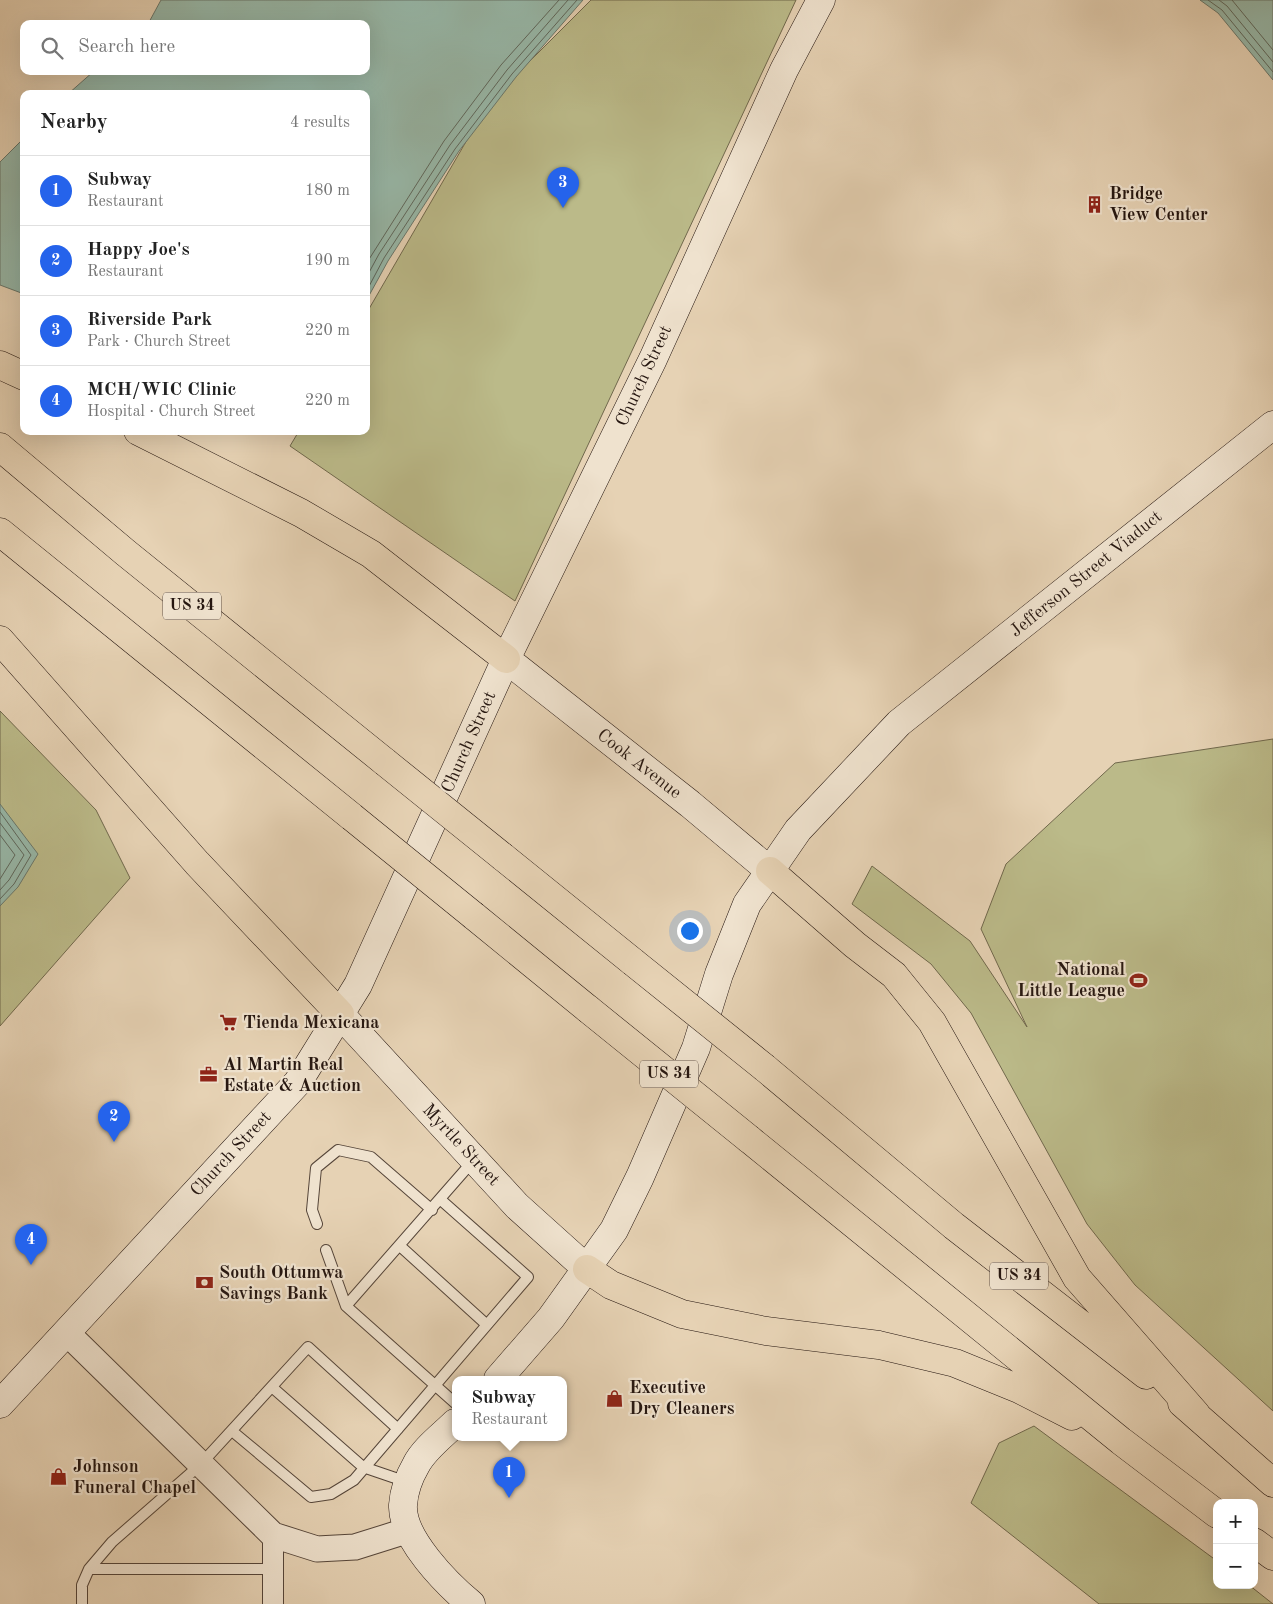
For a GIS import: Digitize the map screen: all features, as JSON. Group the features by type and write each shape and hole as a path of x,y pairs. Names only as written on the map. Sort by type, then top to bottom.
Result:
{"highway":[{"path":"0,365 20,374"},
{"path":"146,435 301,513 371,554 506,659"},
{"name":"US 34","path":"0,447 126,553 764,1068 954,1226 1196,1414 1273,1483"},
{"name":"US 34","path":"0,532 1121,1441 1213,1511"},
{"path":"0,640 197,863 340,1014"},
{"path":"770,871 855,945 894,975 932,1022 1078,1278 1196,1414"},
{"path":"587,1269 611,1285 682,1314 766,1332 879,1345 955,1363 1019,1389 1121,1441"},
{"path":"1257,1544 1273,1556"}],"main road":[{"name":"Church Street","path":"0,1404 298,1082 358,985 506,659 653,358 784,70 821,0"},
{"name":"Jefferson Street Viaduct","path":"501,1376 551,1318 614,1230 640,1177 696,1048 718,974 746,904 798,830 899,723 1273,425"},
{"name":"Cook Avenue","path":"506,659 690,804 770,871"},
{"name":"Myrtle Street","path":"340,1014 517,1206 587,1269"},
{"path":"452,1425 417,1462 407,1483 403,1506 410,1530 446,1584 471,1604"}],"street":[{"path":"67,1333 273,1535 317,1549 355,1547 410,1530"},
{"path":"273,1535 274,1604"}],"lane":[{"path":"317,1224 312,1210 316,1168 338,1150 371,1157 432,1210"},
{"path":"346,1306 441,1200 474,1160"},
{"path":"232,1431 311,1497 331,1494 354,1480 363,1467 398,1429 528,1277 441,1200"},
{"path":"400,1246 486,1325"},
{"path":"326,1250 346,1306 452,1400"},
{"path":"82,1604 82,1585 89,1569 112,1542 200,1465 308,1347 398,1429"},
{"path":"272,1388 363,1467 407,1483"},
{"path":"89,1569 273,1569"}],"shaded area":[{"path":"591,0 796,0 515,601 290,446 297,435 370,435 370,307 489,102"},
{"path":"0,711 96,810 130,878 0,1026"},
{"name":"National Little League","path":"1273,739 1273,1411 1135,1285 1087,1224 971,1013 931,964 852,904 872,866 970,941 1027,1027 981,929 1006,864 1115,763"},
{"path":"1034,1426 1213,1558 1213,1589 1254,1589 1273,1604 1099,1604 971,1503 999,1443"}],"water":[{"path":"161,0 583,0 516,77 459,151 388,261 370,294 370,90 73,90 89,75 370,75 370,20 150,20"},
{"path":"1200,0 1273,0 1273,80 1218,13"},
{"path":"20,142 20,292 0,285 0,162"},
{"path":"0,804 38,854 18,887 0,906"}],"place":[{"name":"Bridge View Center","path":"1095,204"},
{"name":"Riverside Park","path":"563,208"},
{"name":"National Little League","path":"1139,980"},
{"name":"Tienda Mexicana","path":"229,1023"},
{"name":"Al Martin Real Estate & Auction","path":"209,1075"},
{"name":"Happy Joe's","path":"114,1142"},
{"name":"MCH/WIC Clinic","path":"31,1265"},
{"name":"South Ottumwa Savings Bank","path":"205,1283"},
{"name":"Executive Dry Cleaners","path":"615,1398"},
{"name":"Johnson Funeral Chapel","path":"59,1477"},
{"name":"Subway","path":"509,1498"}]}
